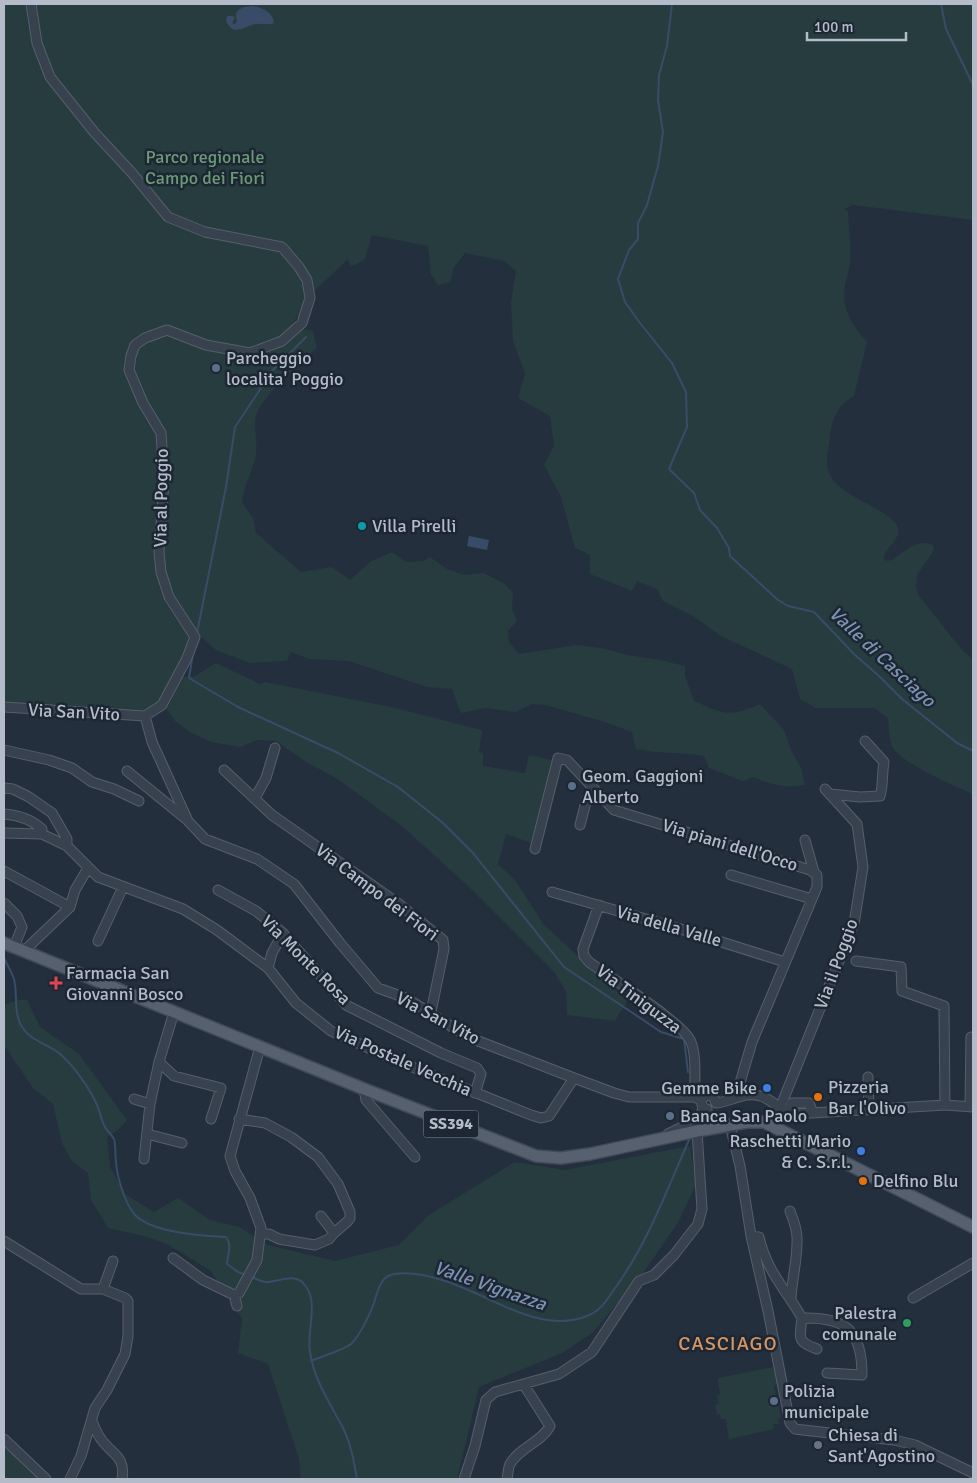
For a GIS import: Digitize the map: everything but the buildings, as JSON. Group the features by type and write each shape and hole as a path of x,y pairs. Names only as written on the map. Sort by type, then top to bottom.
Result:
{"main road":[{"name":"SS394","path":"14,947 364,1089 536,1156 562,1158 590,1154 703,1130 758,1122 768,1124 973,1227"}],"street":[{"name":"Via al Poggio","path":"32,4 37,43 50,77 94,132 132,172 168,217 206,232 282,247 299,267 310,293 302,323 282,341 250,353 206,345 168,330 145,338 135,345 129,370 143,403 161,433 164,481 159,552 161,572 169,596 195,637 187,658 162,705 145,716"},
{"name":"Via San Vito","path":"4,707 145,716"},
{"path":"145,716 152,742 188,821"},
{"name":"Via il Poggio","path":"780,1108 854,924 863,867 860,843 856,824 828,792 860,797 880,796 884,762 865,741"},
{"path":"255,798 266,778 275,748"},
{"path":"4,750 49,760 72,768 92,782 114,789 139,801"},
{"name":"Via piani dell'Occo","path":"535,849 558,758 567,760 614,810 814,872 817,875 818,883 812,899 752,1042 739,1086 739,1097"},
{"name":"Via Campo dei Fiori","path":"224,770 272,815 399,904 443,940 444,949 431,1012"},
{"path":"127,771 188,821"},
{"name":"Via Postale Vecchia","path":"4,788 29,796 52,813 67,838 67,846"},
{"path":"580,825 587,798 594,789"},
{"name":"Via Postale Vecchia","path":"4,814 14,815 35,823 42,829 42,834"},
{"name":"Via San Vito","path":"188,821 205,839 257,859 294,884 378,988 406,998 468,1037 574,1078"},
{"name":"Via Postale Vecchia","path":"4,833 42,834 67,846 98,877 183,909 217,930 268,968 296,1003 331,1030 475,1093 532,1115 546,1117 552,1113 574,1078"},
{"path":"805,840 814,872"},
{"path":"14,947 70,907 75,890 88,868"},
{"path":"4,872 70,907"},
{"path":"731,874 812,899"},
{"path":"98,941 123,887"},
{"name":"Via Monte Rosa","path":"218,890 256,911 283,934 346,1004 441,1053 479,1070 481,1076 475,1093"},
{"name":"Via della Valle","path":"552,892 786,962"},
{"path":"4,903 17,916 22,927 14,947"},
{"name":"Via Tiniguzza","path":"598,905 583,949 584,956 589,962 635,993 675,1024 689,1038 693,1052 695,1085 701,1106"},
{"path":"268,968 272,953 283,934"},
{"path":"856,961 902,967 902,992 944,1006 945,1105"},
{"path":"144,1159 150,1104 159,1062 174,1012"},
{"path":"574,1078 614,1093 701,1106 714,1107 716,1103 727,1102 749,1094 760,1096 788,1113 792,1103 810,1103 813,1113 945,1105 972,1106 972,1037"},
{"path":"234,1295 239,1293 257,1260 261,1234 261,1228 250,1198 235,1171 230,1156 260,1047"},
{"path":"159,1062 174,1076 221,1088 211,1119"},
{"path":"868,1077 869,1110"},
{"path":"364,1089 366,1100 415,1157"},
{"path":"649,1141 690,1123 706,1095 711,1095 715,1098 716,1103"},
{"path":"134,1099 150,1104"},
{"path":"464,1479 475,1446 486,1400 495,1392 559,1374 592,1352 639,1281 654,1275 674,1255 698,1224 702,1209 703,1130 707,1120 701,1106"},
{"path":"239,1119 265,1123 291,1137 318,1157 338,1184 350,1212 348,1221 329,1239 315,1245 279,1239 269,1234 261,1234"},
{"path":"730,1125 740,1166 751,1236 790,1423 795,1429 894,1440 916,1445 973,1473"},
{"path":"148,1134 182,1143"},
{"path":"790,1211 798,1242 792,1275 791,1298"},
{"path":"321,1216 334,1233"},
{"path":"751,1236 758,1237 774,1278 791,1298 802,1318 802,1341 804,1344 818,1349"},
{"path":"4,1241 81,1289 103,1290 125,1298 128,1302 128,1336 125,1354 107,1390 95,1408 81,1456 70,1479"},
{"path":"173,1258 204,1280 234,1295 237,1306"},
{"path":"103,1290 113,1261"},
{"path":"914,1298 973,1263"},
{"path":"802,1318 824,1318 839,1322 851,1330 856,1340 862,1362 862,1375 827,1373"},
{"path":"507,1479 510,1464 527,1447 546,1434 550,1426 524,1385"},
{"path":"92,1421 101,1439 118,1456 124,1468 122,1479"},
{"path":"4,1439 46,1479"}],"green space":[{"name":"Parco regionale Campo dei Fiori","path":"4,4 973,4 973,220 853,205 844,209 848,212 850,250 850,263 844,294 846,309 852,323 867,342 854,396 840,408 834,418 827,461 828,471 836,483 845,491 895,522 898,534 886,551 884,559 887,561 892,560 906,550 922,543 933,545 934,550 917,575 916,588 919,596 962,650 973,659 973,794 954,786 905,759 892,746 888,718 874,708 816,708 800,699 792,669 721,636 693,616 663,601 657,589 637,581 632,591 590,574 590,555 575,548 561,497 544,465 554,446 550,416 518,398 525,373 513,341 511,302 516,271 504,261 465,253 454,267 450,282 438,285 431,274 428,246 372,235 365,259 350,266 348,259 305,300 291,326 313,331 317,348 273,390 256,416 256,454 242,502 253,518 256,533 301,572 332,567 350,580 370,562 392,552 406,562 424,561 430,557 447,569 464,575 483,573 505,584 513,593 512,609 517,621 508,631 509,642 519,654 576,645 601,648 685,666 685,676 694,701 726,713 733,713 760,704 784,730 791,750 801,768 805,785 779,785 754,777 743,781 709,768 704,756 636,749 632,732 602,721 545,705 532,704 515,712 485,708 461,713 452,689 427,687 349,661 309,659 291,652 287,661 250,663 216,650 200,636 159,582 162,596 189,640 188,646 161,699 151,708 139,711 4,704"},
{"path":"216,663 260,684 265,682 391,707 482,730 479,752 483,753 483,766 525,773 529,755 552,760 531,843 506,834 498,864 516,881 543,924 627,1001 615,1021 567,1015 566,991 554,972 467,885 402,826 336,778 306,762 276,741 258,740 240,747 211,742 190,732 175,721 167,709 183,677 195,676"},
{"path":"17,1000 27,1000 40,1027 79,1054 127,1120 119,1129 107,1137 110,1167 125,1194 154,1212 178,1198 210,1220 239,1227 268,1245 335,1261 399,1245 429,1215 515,1162 565,1170 690,1146 696,1184 679,1221 641,1276 592,1333 562,1353 479,1387 457,1479 301,1479 299,1459 268,1364 238,1353 242,1319 211,1271 167,1244 144,1236 108,1228 91,1200 88,1173 71,1160 62,1143 53,1104 33,1088 4,1045 4,1005"},
{"path":"778,1366 781,1382 774,1386 781,1417 778,1419 779,1424 773,1424 774,1429 729,1439 726,1419 721,1419 720,1414 717,1414 715,1405 719,1404 717,1395 720,1395 718,1378"},
{"path":"4,1444 41,1479 4,1479"}],"water":[{"path":"252,6 267,11 272,16 274,23 253,25 237,30 229,26 226,21 227,16 235,18 232,23 235,24 237,21 237,11"},
{"path":"469,536 489,540 487,550 467,546"}],"waterway":[{"name":"Valle di Casciago","path":"672,4 667,46 659,75 658,100 663,132 658,166 647,205 638,223 638,239 629,250 618,279 625,302 672,363 686,392 687,427 669,469 694,493 700,510 717,528 729,548 730,556 778,600 788,606 814,612 855,655 902,699 957,743 973,751"},
{"path":"941,4 946,29 973,85"},
{"path":"197,633 226,487 235,427 273,370 306,337"},
{"path":"193,653 189,678 238,707 338,753 398,787 443,823 473,853 564,967 661,1032 684,1039 688,1072"},
{"path":"4,958 14,979 17,1009 22,1027 29,1035 65,1058 81,1077 94,1098 104,1124 114,1139 120,1182 131,1210 143,1221 165,1230 226,1237 229,1244 227,1264 246,1275"},
{"name":"Valle Vignazza","path":"311,1361 349,1346 352,1343 367,1318 382,1282 394,1274 406,1273 433,1277 472,1291 518,1312 541,1319 565,1321 593,1313 606,1301 646,1237 689,1140"},
{"path":"250,1276 265,1282 294,1278 302,1282 308,1289 312,1306 309,1343 312,1362 323,1391 346,1434 357,1479"}],"place":[{"name":"Parcheggio localita' Poggio","path":"216,368"},
{"name":"Villa Pirelli","path":"362,526"},
{"name":"Geom. Gaggioni Alberto","path":"572,786"},
{"name":"Farmacia San Giovanni Bosco","path":"56,983"},
{"name":"Gemme Bike","path":"767,1088"},
{"name":"Pizzeria Bar l'Olivo","path":"818,1097"},
{"name":"Banca San Paolo","path":"670,1116"},
{"name":"Raschetti Mario & C. S.r.l.","path":"861,1151"},
{"name":"Delfino Blu","path":"863,1181"},
{"name":"Palestra comunale","path":"907,1323"},
{"name":"Polizia municipale","path":"774,1401"},
{"name":"Chiesa di Sant'Agostino","path":"818,1445"}],"district":[{"name":"CASCIAGO","path":"728,1343"}]}
